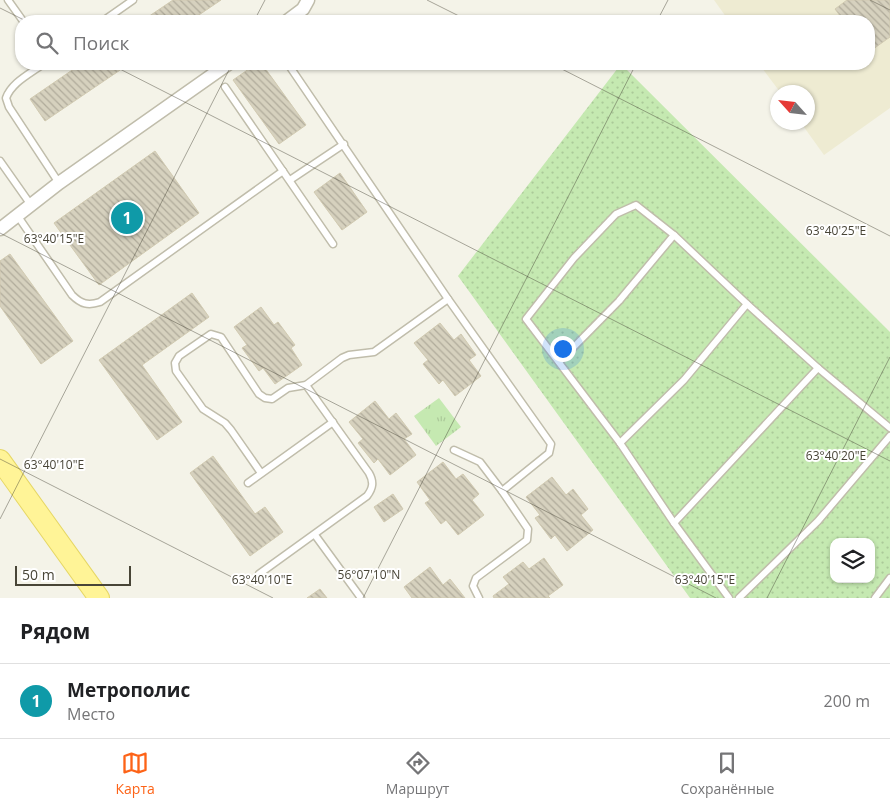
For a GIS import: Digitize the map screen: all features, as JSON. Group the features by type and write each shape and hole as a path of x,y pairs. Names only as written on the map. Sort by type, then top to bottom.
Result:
{"main road":[{"path":"0,460 99,598"}],"street":[{"path":"294,15 315,0"},
{"path":"0,229 59,183 219,70"}],"lane":[{"path":"8,0 19,15"},
{"path":"112,15 133,0"},
{"path":"35,70 14,85 6,98 9,107 59,183"},
{"path":"292,70 448,299 552,444 549,453 502,491"},
{"path":"225,87 333,244"},
{"path":"290,180 344,144"},
{"path":"0,161 31,204"},
{"path":"17,216 72,295 80,302 90,305 100,302 283,170"},
{"path":"729,598 674,524 620,443 526,319 574,258 616,214 636,205 674,235 818,368 890,428"},
{"path":"559,362 619,301 674,235"},
{"path":"261,473 231,430 203,409 176,370 175,363 179,356 211,334 215,334 221,337 259,394 265,398 272,399 288,388 306,385 342,358 378,350 448,299"},
{"path":"620,443 684,380 747,304"},
{"path":"674,524 818,368"},
{"path":"259,574 315,535 367,496 372,490 373,480 370,473 306,385"},
{"path":"248,483 333,422"},
{"path":"739,598 818,521 890,436"},
{"path":"454,450 480,462 528,529 527,540 476,578 474,586 479,598"},
{"path":"315,535 361,598"},
{"path":"875,598 890,578"}],"shaded area":[{"path":"714,0 890,0 890,108 824,155 806,130 815,130 815,85 775,85 764,70 875,70 875,15 725,15"}],"green space":[{"path":"616,70 627,70 890,332 890,598 690,598 458,276"},
{"path":"439,398 461,427 436,446 414,416"}],"building":[{"path":"173,0 221,0 199,15 151,15"},
{"path":"847,0 890,0 890,37 875,48 875,15 840,15 835,9"},
{"path":"72,70 120,70 45,121 30,99"},
{"path":"247,70 266,70 306,125 279,144 233,80"},
{"path":"155,151 199,213 99,285 54,223"},
{"path":"340,173 367,212 342,230 314,192"},
{"path":"10,254 73,341 41,364 0,306 0,261"},
{"path":"192,293 209,317 142,365 182,422 157,440 99,360"},
{"path":"261,307 274,325 278,322 295,345 291,348 302,365 275,384 263,368 259,371 242,348 247,345 234,327"},
{"path":"440,323 454,340 461,334 476,355 469,360 481,376 455,396 443,380 439,384 423,364 428,360 414,343"},
{"path":"375,401 389,419 396,413 412,434 404,439 416,455 390,475 378,459 374,463 358,443 363,439 349,422"},
{"path":"213,456 255,514 265,507 283,532 250,556 190,473"},
{"path":"443,462 456,479 463,474 479,494 472,500 484,515 458,535 446,520 441,524 425,503 430,500 417,482"},
{"path":"552,477 566,495 573,489 588,509 581,515 593,530 567,551 555,535 551,539 535,518 540,515 526,497"},
{"path":"393,494 403,509 384,522 374,507"},
{"path":"544,558 563,585 548,596 550,598 494,598 493,596 509,584 503,577 523,562 529,569"},
{"path":"430,567 443,585 450,579 465,598 412,598 404,587"},
{"path":"320,589 327,598 307,598"}],"place":[{"name":"Метрополис","path":"127,218"}]}
